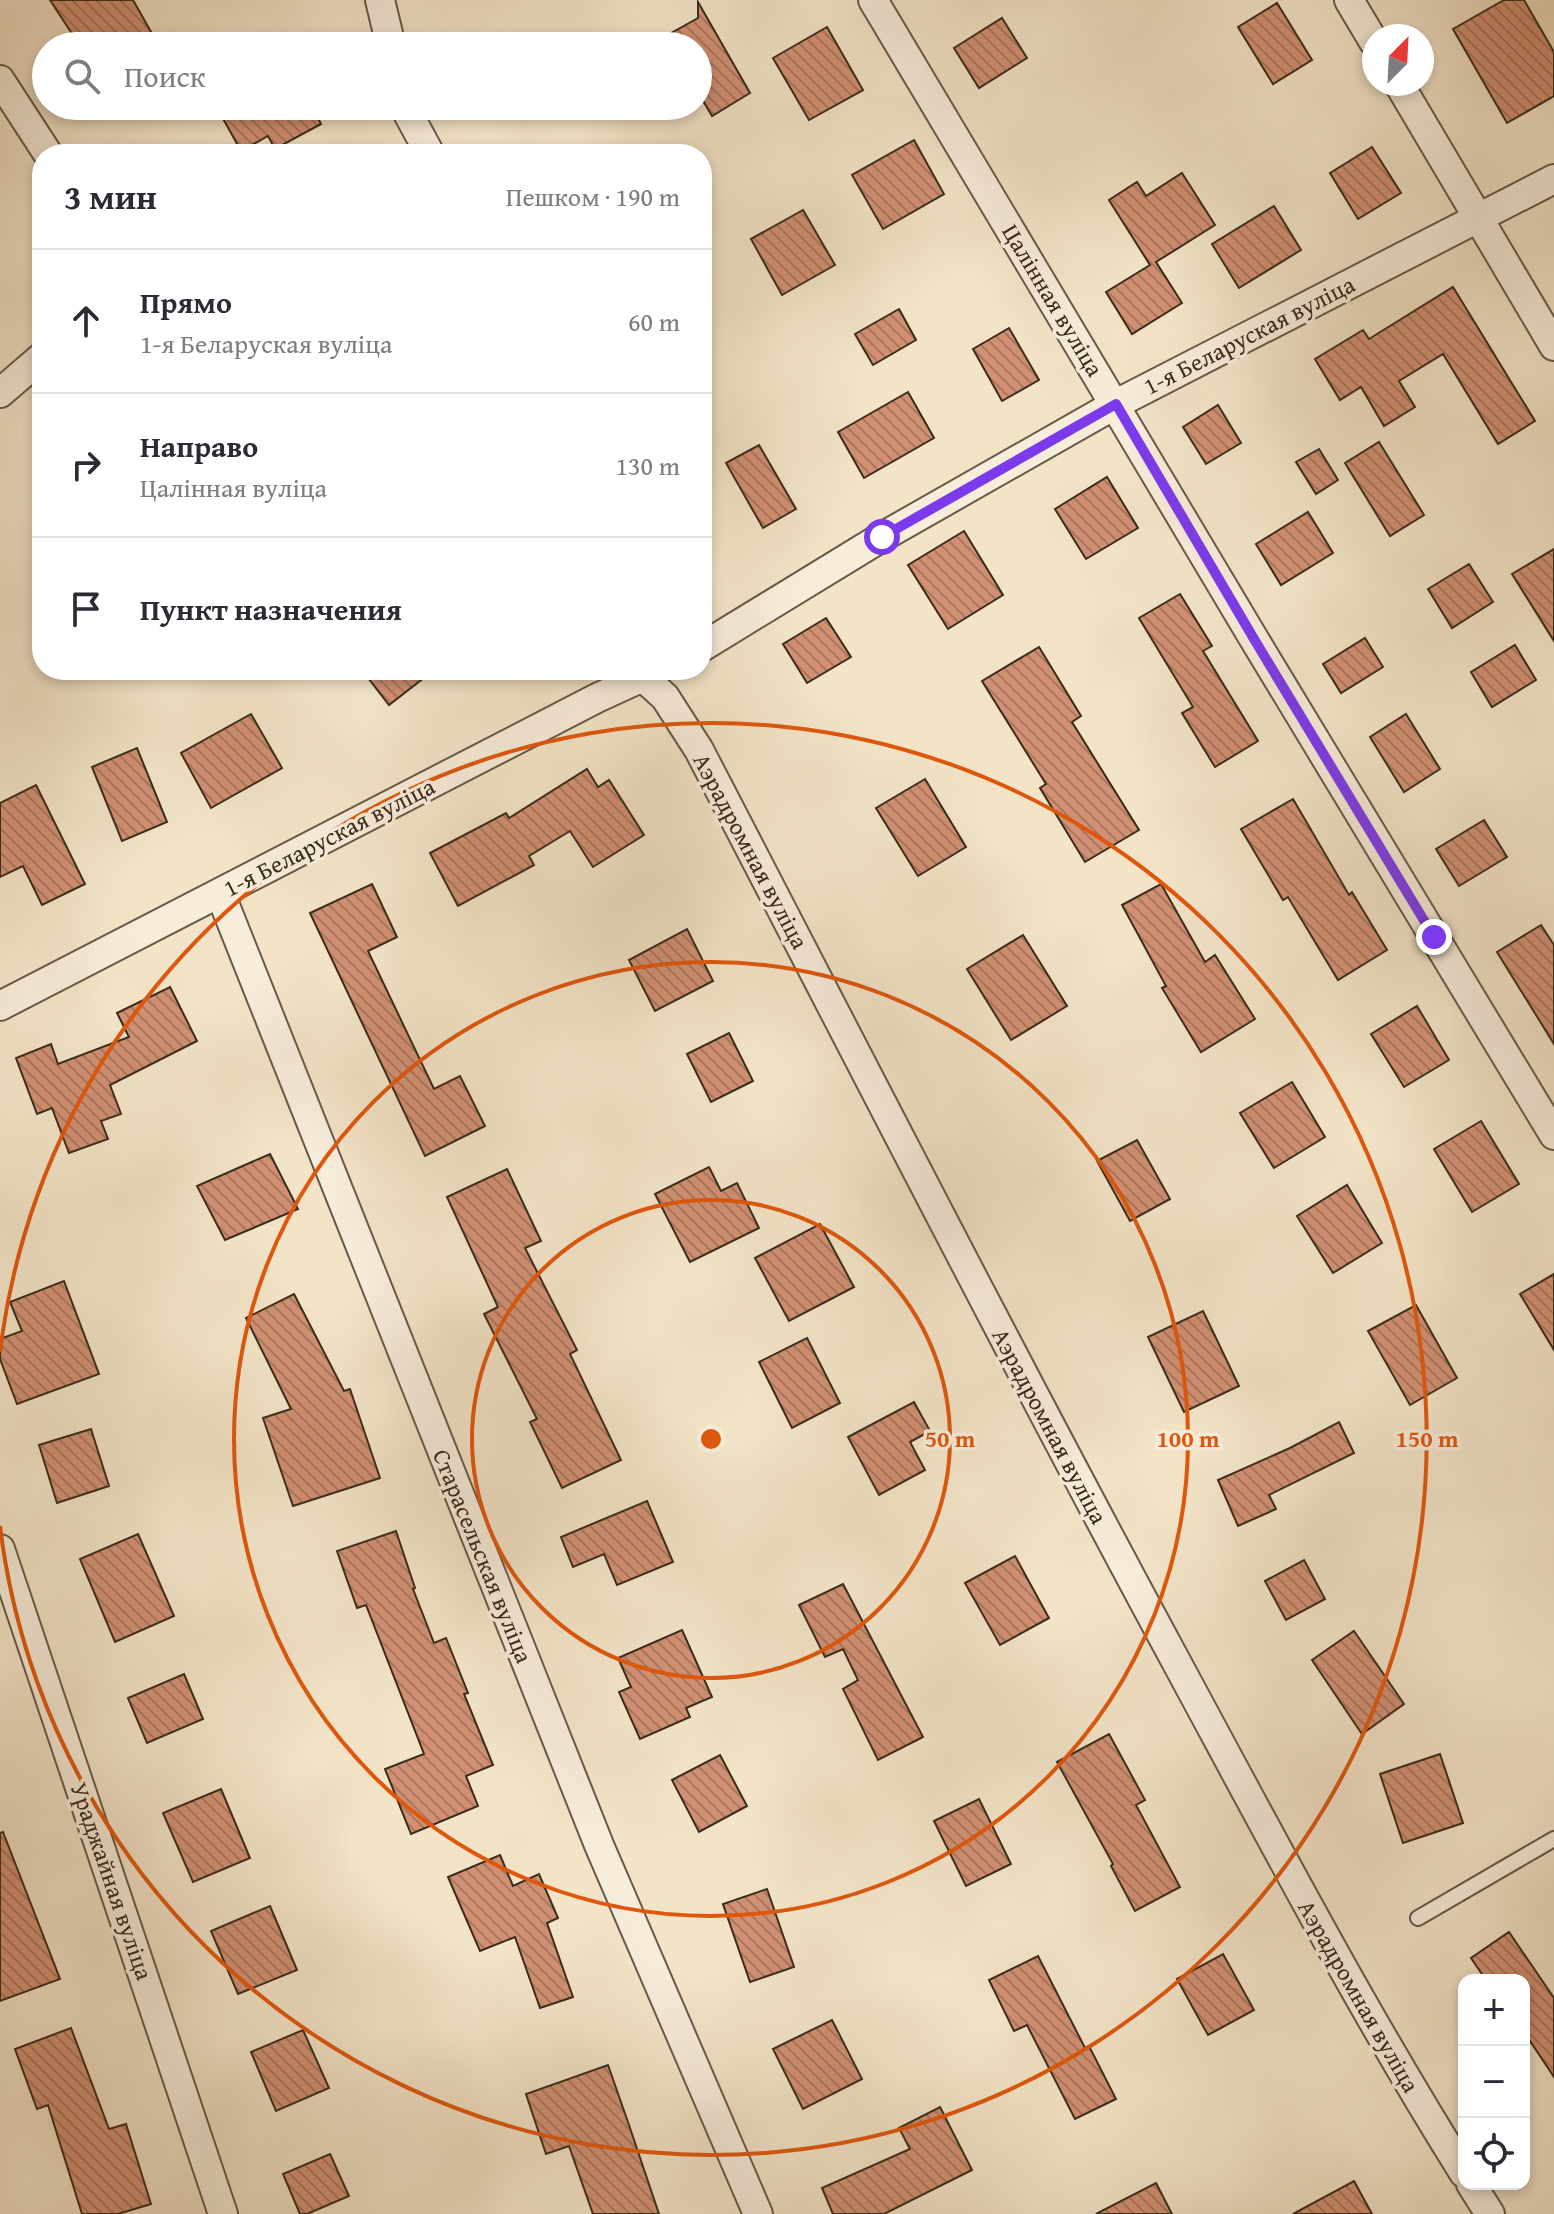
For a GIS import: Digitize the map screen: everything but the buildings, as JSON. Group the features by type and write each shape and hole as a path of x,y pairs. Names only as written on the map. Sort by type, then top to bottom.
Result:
{"street":[{"path":"380,0 388,32"},
{"name":"Цалінная вуліца","path":"873,0 1262,653 1554,1135"},
{"path":"1349,0 1363,24"},
{"path":"0,80 42,144"},
{"path":"1406,96 1554,346"},
{"path":"412,120 425,144"},
{"name":"1-я Беларуская вуліца","path":"712,641 882,537 1116,404 1554,179"},
{"path":"0,393 32,366"},
{"name":"1-я Беларуская вуліца","path":"0,1006 631,680"},
{"name":"Аэрадромная вуліца","path":"652,680 699,750 1086,1496 1292,1878 1406,2081 1458,2163"},
{"name":"Старасельская вуліца","path":"220,893 593,1830 758,2214"},
{"name":"Ураджайная вуліца","path":"0,1549 223,2214"},
{"path":"1475,2190 1490,2214"}],"lane":[{"path":"1418,1918 1554,1839"}],"route":[{"path":"882,537 1116,404 1434,937"}]}
